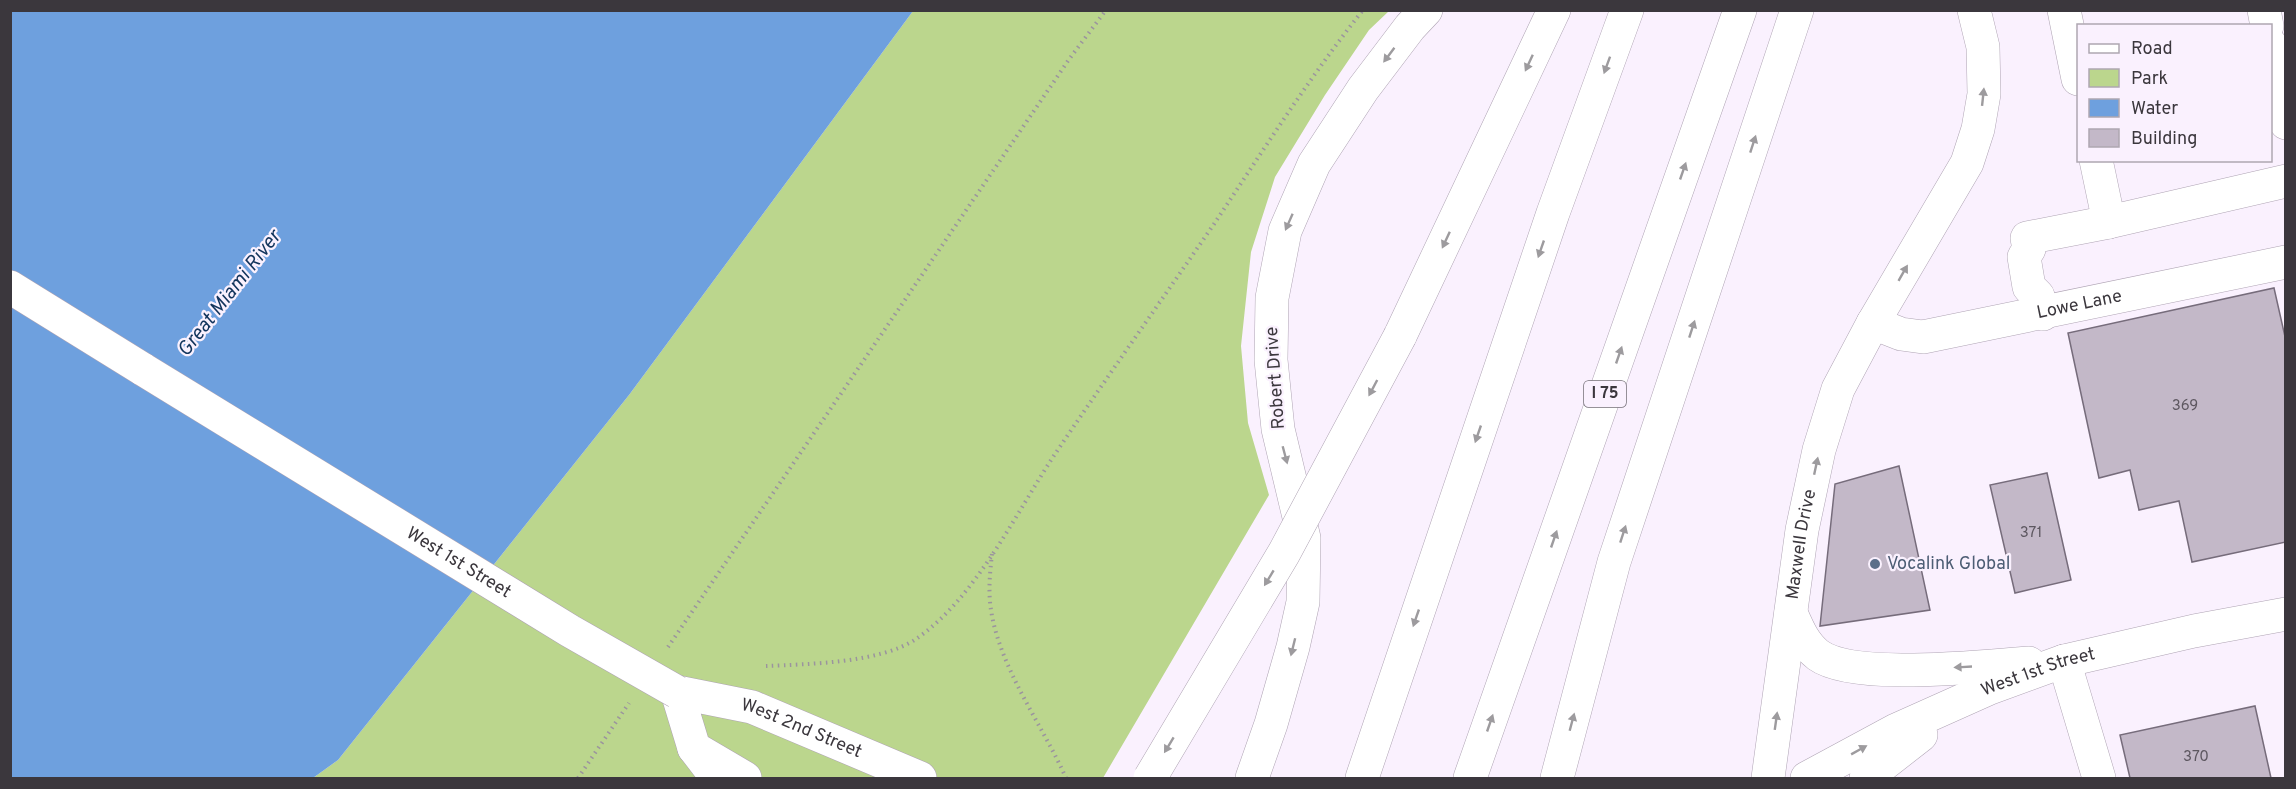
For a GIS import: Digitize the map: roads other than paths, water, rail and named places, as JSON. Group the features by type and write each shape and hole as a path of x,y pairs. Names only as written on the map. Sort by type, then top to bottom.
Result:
{"main road":[{"name":"Robert Drive","path":"1252,778 1271,724 1303,602 1304,538 1278,429 1271,360 1272,298 1285,231 1314,164 1363,89 1410,27 1426,10"},
{"path":"1149,778 1284,553 1400,336 1554,10"},
{"path":"1362,778 1549,225 1627,10"},
{"name":"I 75","path":"1470,778 1740,10"},
{"path":"1557,778 1614,562 1797,10"},
{"name":"Maxwell Drive","path":"1768,778 1802,530 1819,450 1838,389 1873,323 1966,163 1978,129 1984,94 1983,46 1974,10"},
{"path":"2064,10 2077,70"},
{"path":"2272,49 2286,123"},
{"path":"2096,162 2109,222"},
{"path":"2041,305 2046,283 2040,253 2029,249 2027,238 2109,222 2286,181"},
{"name":"Lowe Lane","path":"1873,323 1901,334 1923,337 2041,305 2286,262"},
{"name":"West 1st Street","path":"10,287 560,625 677,692"},
{"path":"1791,613 1801,637 1818,655 1838,665 1869,669 1926,669 2064,661 2099,778"},
{"name":"West 1st Street","path":"1807,778 1896,730 1990,688 2064,661 2194,631 2286,614"},
{"path":"1866,778 1902,748 1990,688"},
{"path":"677,692 694,748 717,778"},
{"name":"West 2nd Street","path":"677,692 752,707 920,778"},
{"path":"694,748 745,778"}],"water":[{"name":"Great Miami River","path":"10,11 913,11 629,395 338,760 313,778 11,778"}],"place":[{"name":"Vocalink Global","path":"1875,564"}]}
